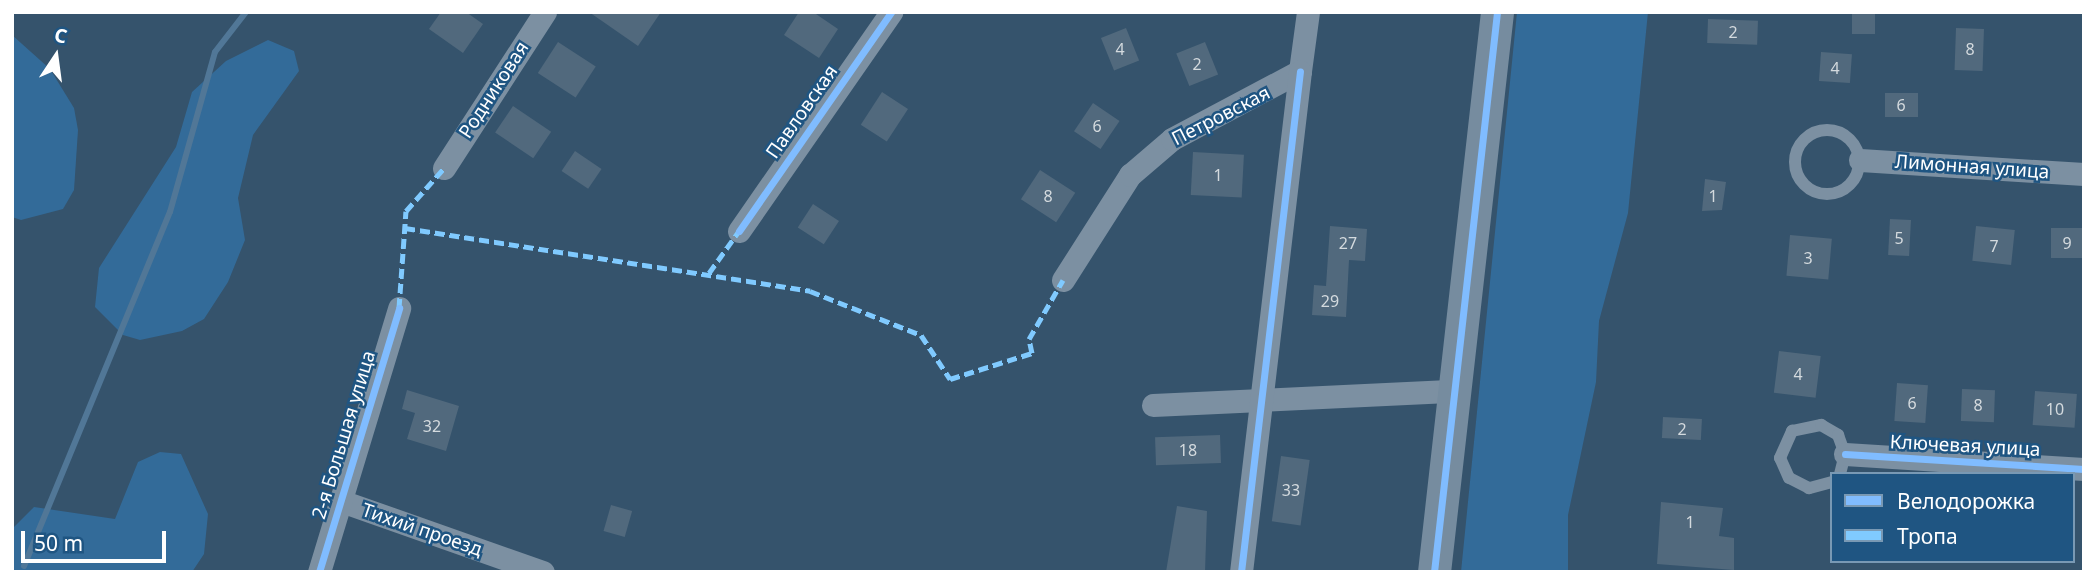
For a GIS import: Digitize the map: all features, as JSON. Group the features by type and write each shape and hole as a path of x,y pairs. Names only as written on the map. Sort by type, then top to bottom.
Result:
{"street":[{"name":"Родниковая","path":"444,168 545,12"},
{"name":"Павловская","path":"739,230 891,12"},
{"path":"1241,572 1265,400 1308,12"},
{"path":"1434,572 1449,391 1497,12"},
{"name":"Петровская","path":"1063,280 1130,175 1172,139 1300,71"},
{"name":"Лимонная улица","path":"1860,160 2084,174"},
{"name":"2-я Большая улица","path":"319,572 399,308"},
{"path":"1153,405 1449,391"},
{"name":"Ключевая улица","path":"1842,464 2084,468"},
{"name":"Тихий проезд","path":"341,501 543,572"}],"lane":[{"path":"1820,130 1851,139 1860,160 1855,179 1829,194 1810,189 1795,163 1801,142 1820,130"},
{"path":"1830,483 1809,488 1789,478 1780,458 1785,439 1801,426 1821,425 1838,435 1842,464"}],"shaded area":[{"path":"1517,12 1648,12 1628,213 1599,321 1596,382 1568,515 1568,572 1461,572"},
{"path":"12,35 50,69 74,108 78,130 74,190 63,209 21,220 12,217"},
{"path":"268,40 294,51 299,71 253,135 238,198 245,240 228,282 204,319 182,331 140,340 123,335 95,307 99,268 176,147 192,92 226,61"},
{"path":"160,452 181,454 208,514 204,554 192,572 12,572 12,529 34,507 115,519 138,462"}],"building":[{"path":"441,12 466,12 483,24 463,53 429,29"},
{"path":"589,12 661,12 638,46"},
{"path":"799,12 813,12 838,29 819,58 784,35"},
{"path":"1852,12 1875,12 1875,34 1852,34"},
{"path":"1708,19 1758,21 1757,45 1707,43"},
{"path":"1126,28 1139,60 1114,71 1101,38"},
{"path":"1956,28 1984,29 1983,71 1955,70"},
{"path":"558,42 596,67 576,98 538,73"},
{"path":"1205,42 1218,74 1189,86 1176,54"},
{"path":"1821,52 1852,54 1850,83 1819,81"},
{"path":"882,92 908,109 887,142 861,125"},
{"path":"1885,93 1918,93 1918,117 1885,117"},
{"path":"1093,103 1120,121 1101,149 1074,131"},
{"path":"513,106 551,132 533,158 495,133"},
{"path":"575,151 602,169 588,189 562,171"},
{"path":"1193,152 1244,155 1242,198 1191,195"},
{"path":"1040,170 1075,193 1056,222 1021,199"},
{"path":"1705,179 1726,182 1722,210 1702,211"},
{"path":"813,204 839,221 824,244 798,227"},
{"path":"1890,219 1911,220 1909,256 1888,255"},
{"path":"1330,226 1367,229 1365,261 1349,260 1346,317 1312,315 1314,285 1326,286"},
{"path":"1976,226 2015,230 2011,265 1972,261"},
{"path":"2051,228 2084,228 2084,258 2051,258"},
{"path":"1790,235 1832,239 1828,280 1786,276"},
{"path":"1779,351 1821,356 1816,398 1774,393"},
{"path":"1897,383 1928,385 1925,423 1894,421"},
{"path":"1962,389 1995,390 1994,422 1961,421"},
{"path":"407,390 459,406 446,451 407,439 415,413 402,409"},
{"path":"2035,391 2077,394 2075,428 2033,425"},
{"path":"1663,417 1702,419 1701,440 1662,438"},
{"path":"1220,435 1221,463 1156,465 1155,437"},
{"path":"1281,456 1310,460 1301,525 1272,521"},
{"path":"1661,502 1723,508 1719,536 1734,538 1734,570 1657,564"},
{"path":"611,505 632,511 625,537 604,531"},
{"path":"1177,506 1207,511 1205,572 1166,572"}],"waterway":[{"path":"24,566 170,212 215,52 246,12"}],"marked path":[{"path":"399,308 406,211 444,168"},
{"path":"405,228 810,291 921,335 950,379 1032,353 1029,339 1063,280"},
{"path":"709,273 739,231"}],"cycle path":[{"path":"739,231 891,12"},
{"path":"1434,572 1497,12"},
{"path":"1241,572 1300,71"},
{"path":"319,572 399,308"},
{"path":"1845,454 2084,469"}]}
